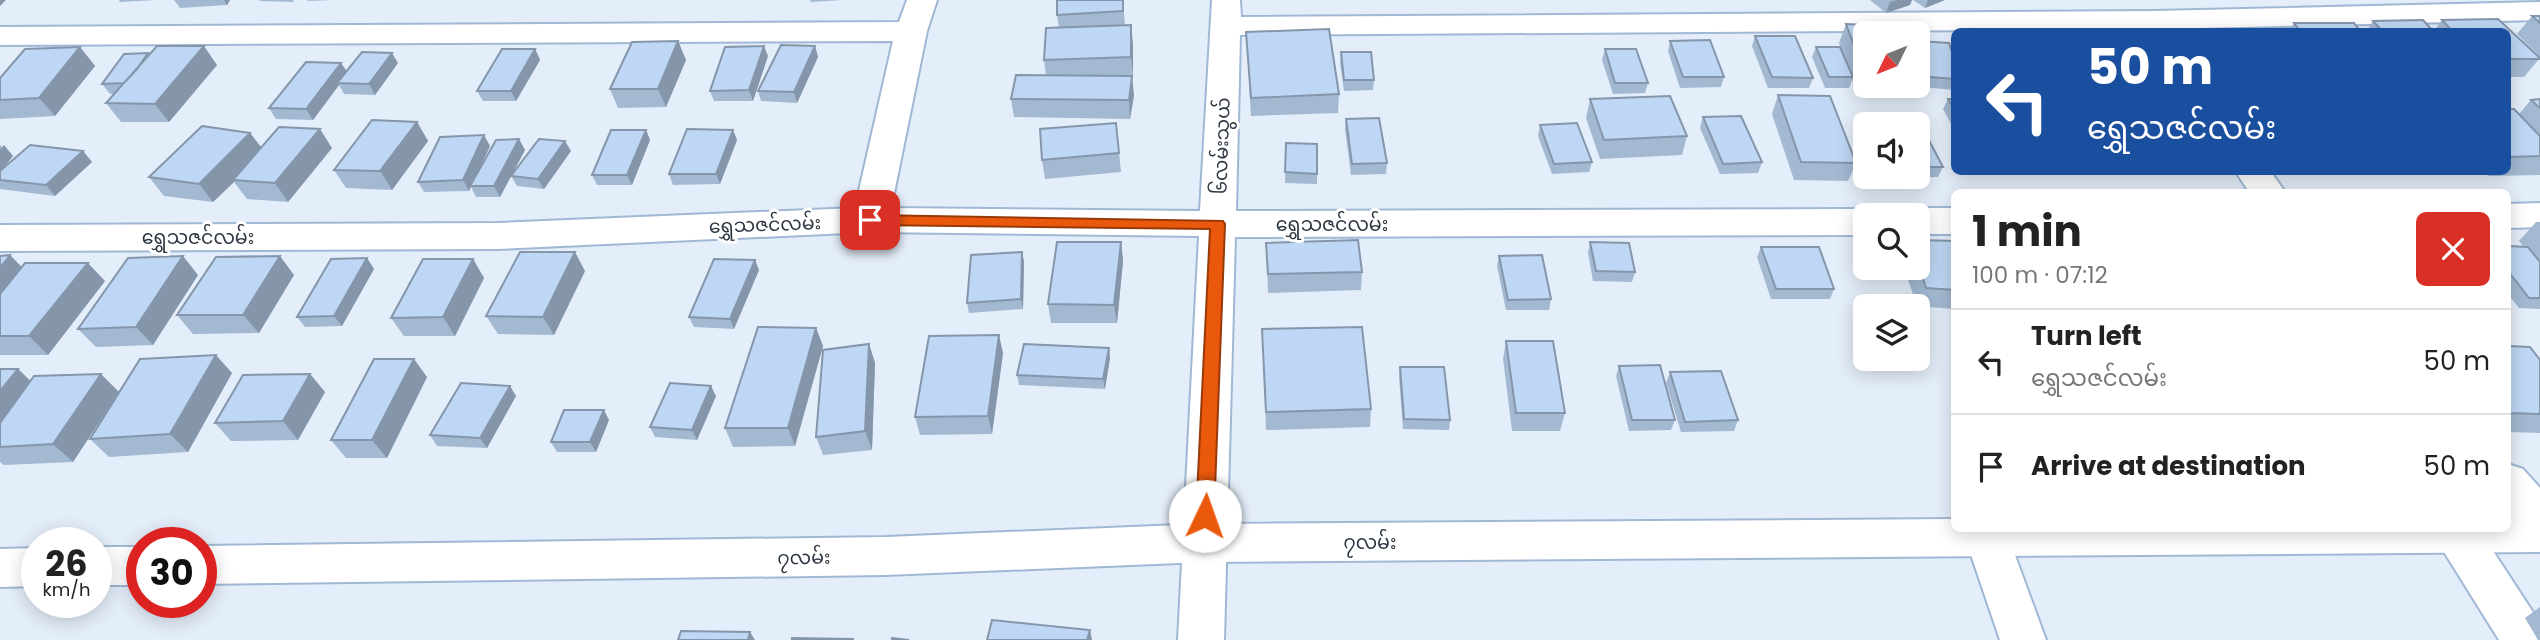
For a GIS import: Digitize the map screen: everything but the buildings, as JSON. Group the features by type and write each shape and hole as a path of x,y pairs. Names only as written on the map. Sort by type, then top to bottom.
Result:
{"street":[{"path":"870,220 911,31 922,0"},
{"path":"2185,0 2227,19"},
{"path":"1226,13 2157,26 2227,19 2540,10"},
{"name":"၆လမ်းသွယ်","path":"1201,640 1226,13"},
{"path":"0,36 911,31"},
{"path":"2511,216 2540,215"},
{"name":"ရွှေသဇင်လမ်း","path":"0,238 498,236 870,220 1218,224 1853,222"},
{"path":"1930,221 1951,221"},
{"path":"2511,485 2540,519"},
{"name":"၇လမ်း","path":"217,565 886,556 1204,543 2540,533"},
{"path":"2457,534 2525,640"},
{"path":"1987,537 2024,640"},
{"path":"0,568 21,567"}],"route":[{"path":"870,220 1218,224 1205,516"}]}
